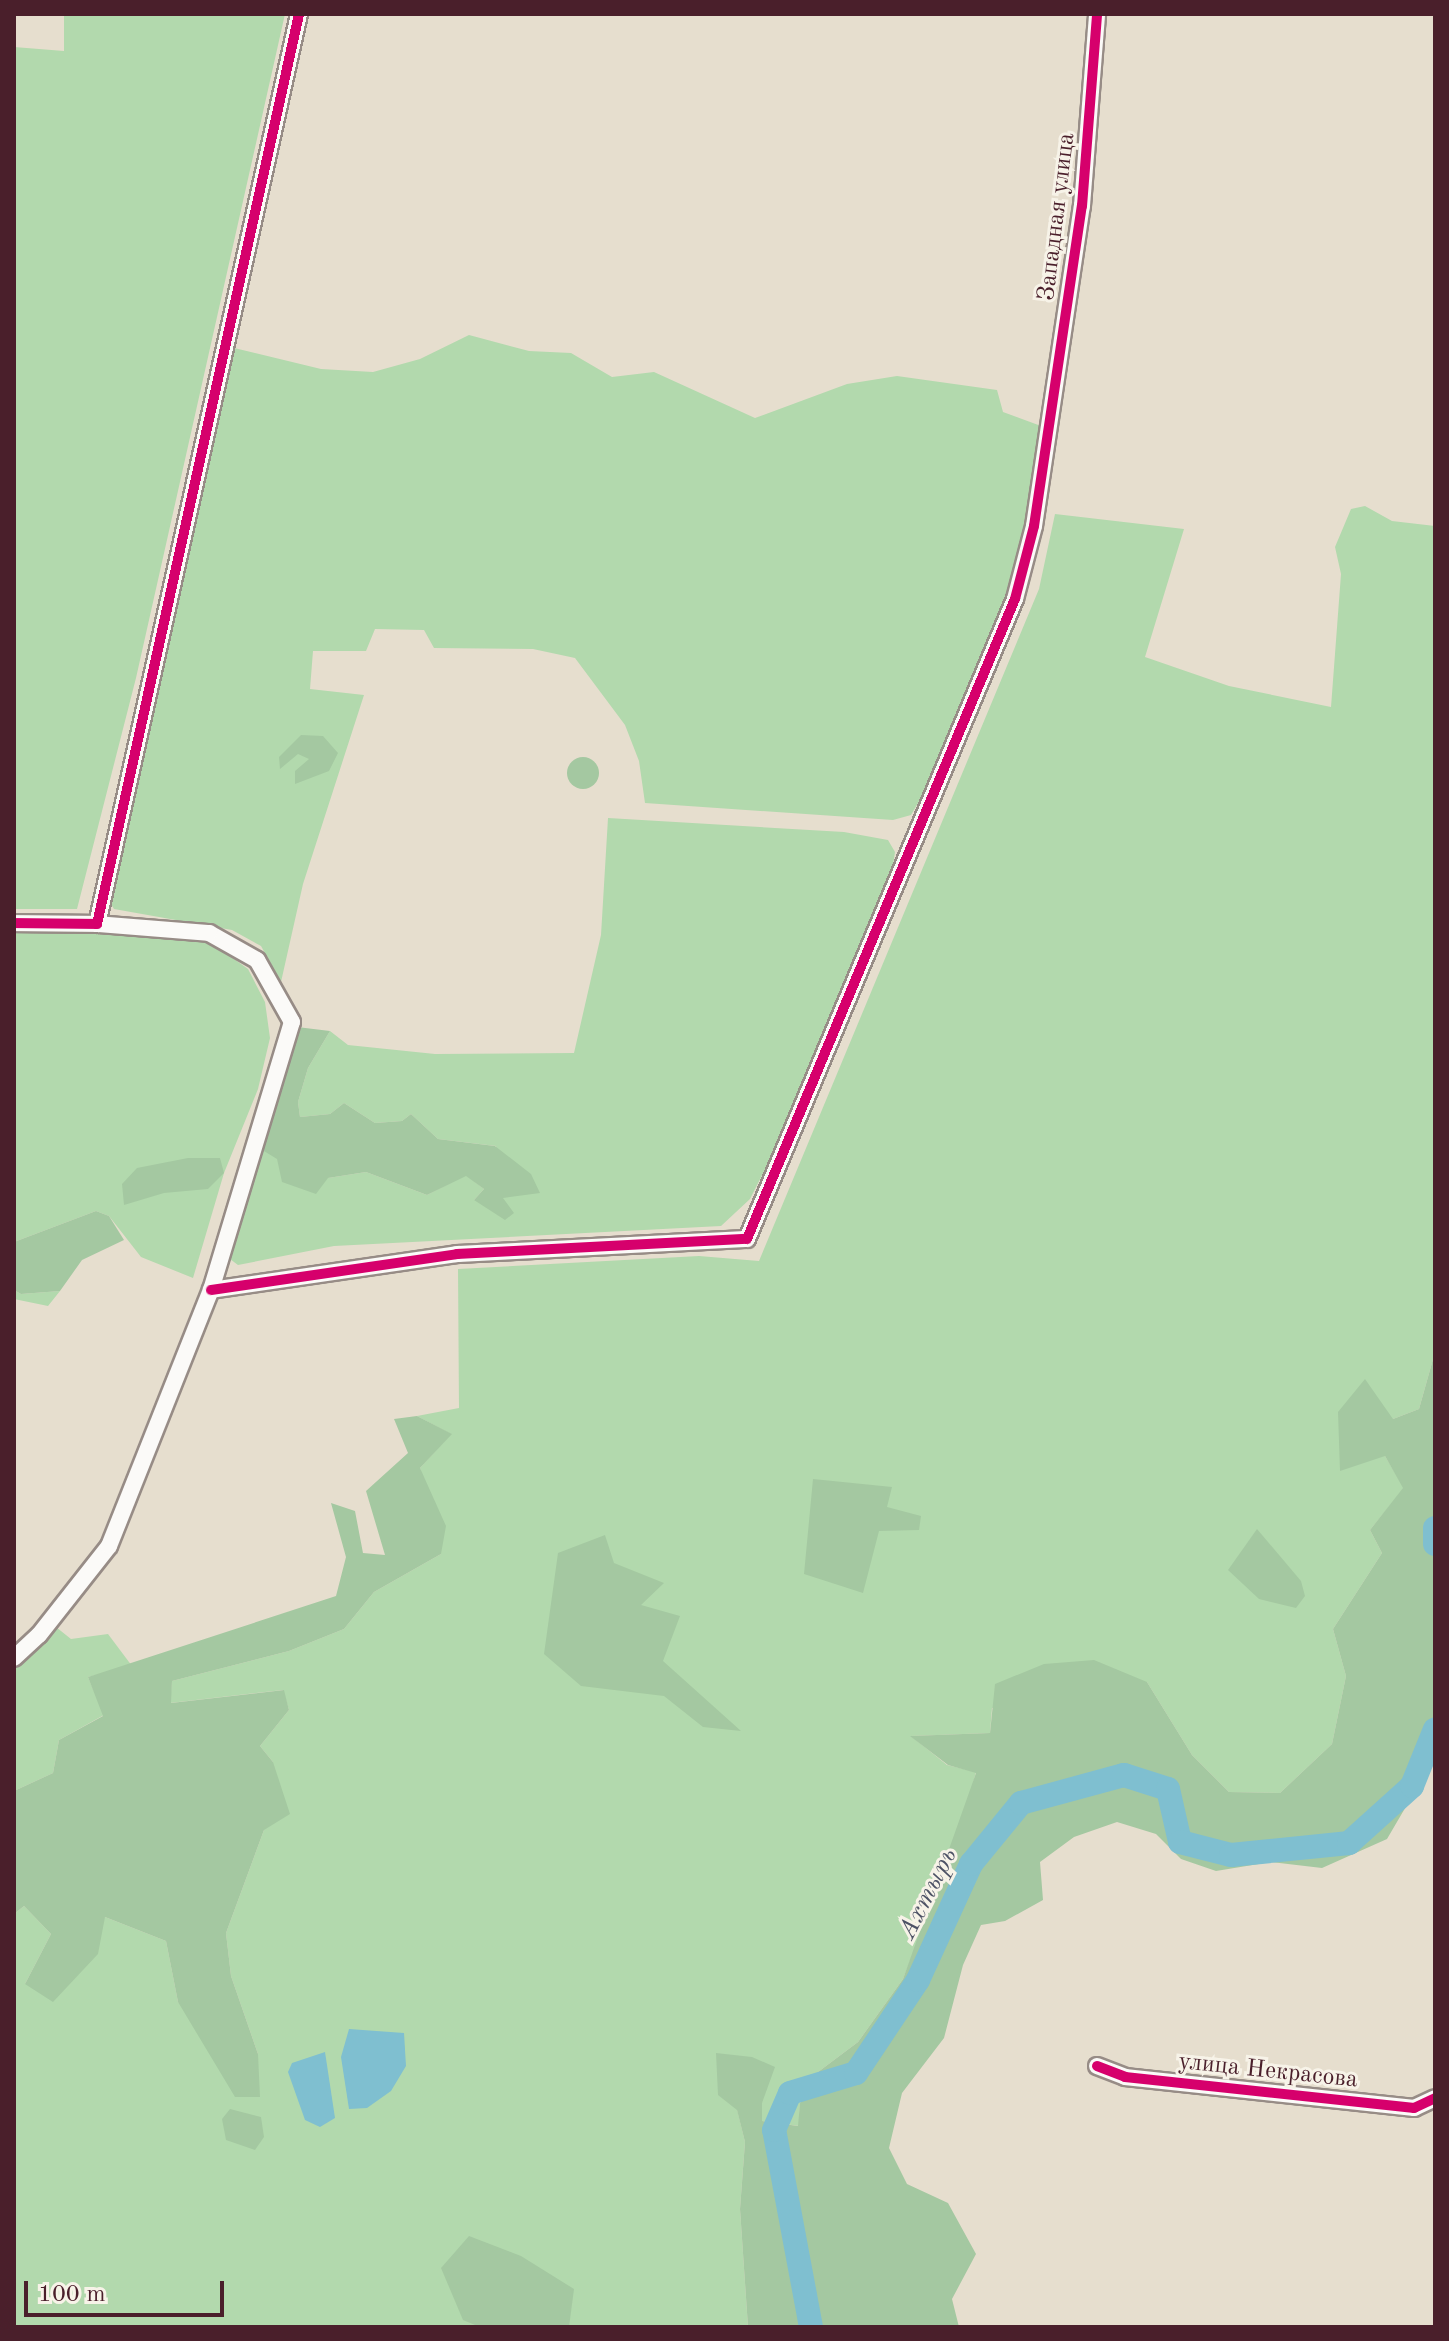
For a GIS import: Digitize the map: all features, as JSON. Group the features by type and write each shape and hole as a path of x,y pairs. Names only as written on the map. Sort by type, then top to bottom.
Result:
{"street":[{"path":"97,924 299,14"},
{"name":"Западная улица","path":"211,1290 457,1254 747,1239 1015,599 1051,424 1082,206 1097,14"},
{"path":"14,923 97,924 209,933 257,960 292,1022 211,1290 109,1546 39,1635 14,1658"},
{"name":"улица Некрасова","path":"1097,2066 1125,2077 1414,2108 1435,2098"}],"green space":[{"path":"64,14 285,14 136,678 77,909 14,909 14,47 64,51"},
{"path":"469,335 529,351 571,353 612,377 654,372 755,418 847,384 897,376 997,390 1003,412 1041,426 1028,530 1004,605 928,786 911,815 893,820 645,803 639,761 625,725 575,658 533,649 434,648 424,630 375,629 366,651 313,651 310,689 364,695 303,884 281,982 261,946 232,930 114,909 108,899 230,347 321,369 373,372 420,359"},
{"path":"1365,506 1392,521 1435,526 1435,1352 1419,1409 1393,1419 1385,1456 1404,1488 1370,1530 1382,1553 1333,1629 1346,1676 1332,1744 1280,1793 1229,1792 1192,1755 1147,1682 992,1708 990,1733 911,1736 947,1765 976,1772 961,1828 903,1979 858,2042 814,2075 800,2103 799,2126 762,2121 762,2103 737,2109 745,2142 740,2209 748,2327 14,2327 14,1914 24,1906 51,1934 25,1984 105,1917 166,1941 178,2002 258,2054 231,1976 226,1933 264,1830 273,1762 260,1746 289,1710 283,1690 170,1703 172,1681 289,1651 344,1629 374,1592 441,1554 420,1468 451,1434 417,1416 459,1408 458,1269 699,1256 759,1261 1039,589 1055,514 1184,529 1145,657 1229,686 1331,707 1341,574 1335,547 1351,509"},
{"path":"301,735 323,736 338,753 329,771 295,784 295,771 309,759 298,754 280,769 279,757"},
{"path":"583,757 594,762 599,773 594,784 583,789 572,784 567,773 572,762"},
{"path":"608,818 844,832 888,840 895,852 890,885 794,1112 750,1199 721,1226 334,1246 238,1265 226,1256 259,1148 328,1178 366,1172 427,1195 466,1175 484,1189 474,1200 502,1198 496,1146 438,1139 411,1114 402,1121 375,1123 344,1103 330,1114 300,1117 298,1102 308,1068 330,1031 348,1045 435,1054 574,1053 601,935"},
{"path":"105,932 206,939 248,969 265,1002 270,1038 258,1089 224,1173 193,1278 141,1257 109,1216 96,1211 14,1242 14,933"},
{"path":"297,1027 330,1031 308,1068 298,1102 300,1117 330,1114 344,1103 375,1123 402,1121 411,1114 438,1139 495,1146 531,1174 540,1193 503,1198 514,1213 505,1220 474,1200 484,1189 466,1176 427,1195 366,1172 328,1178 316,1194 282,1182 277,1159 259,1148"},
{"path":"188,1158 220,1158 224,1173 208,1189 164,1193 124,1205 122,1184 137,1168"},
{"path":"96,1211 109,1216 124,1240 82,1260 60,1291 21,1294 14,1290 14,1242"},
{"path":"14,1290 21,1294 60,1291 48,1306 14,1299"},
{"path":"1435,1352 1435,1757 1387,1839 1322,1868 1271,1862 1216,1871 1181,1859 1156,1834 1117,1822 1074,1837 1040,1862 1043,1900 1005,1921 981,1925 963,1965 944,2038 902,2093 889,2148 907,2184 948,2203 976,2254 952,2299 959,2327 748,2327 740,2209 745,2142 737,2110 718,2095 716,2053 752,2057 775,2067 762,2103 762,2121 798,2126 800,2103 814,2075 858,2042 903,1979 976,1773 948,1765 910,1736 990,1733 995,1684 1044,1664 1094,1660 1147,1682 1192,1755 1229,1792 1280,1793 1332,1744 1346,1676 1333,1629 1382,1553 1370,1530 1403,1488 1385,1456 1340,1471 1338,1412 1365,1379 1393,1419 1419,1409"},
{"path":"417,1416 452,1434 420,1468 446,1526 441,1554 374,1592 344,1629 289,1651 172,1681 171,1703 284,1690 289,1710 260,1746 273,1762 290,1814 264,1830 226,1933 231,1976 258,2054 260,2097 235,2097 178,2002 166,1941 105,1917 98,1954 53,2002 25,1984 51,1934 24,1906 14,1914 14,1791 53,1773 59,1740 103,1716 88,1677 336,1596 346,1557 331,1503 355,1511 363,1553 385,1555 366,1491 408,1453 394,1419"},
{"path":"813,1479 892,1487 887,1507 921,1516 919,1530 879,1531 863,1593 804,1574"},
{"path":"1257,1529 1301,1581 1305,1596 1296,1608 1259,1599 1228,1570"},
{"path":"605,1535 614,1563 664,1583 641,1605 680,1616 663,1661 741,1731 703,1727 664,1696 581,1686 544,1654 558,1553"},
{"path":"56,1627 71,1639 108,1634 132,1666 88,1677 104,1715 59,1740 53,1773 14,1791 14,1667"},
{"path":"230,2109 261,2117 264,2137 255,2150 226,2140 222,2119"},
{"path":"469,2236 521,2256 574,2289 569,2327 480,2327 463,2320 441,2268"}],"water":[{"path":"349,2029 404,2033 406,2066 391,2091 367,2108 349,2109 341,2057"},
{"path":"325,2052 335,2118 320,2127 305,2120 288,2072 292,2063"}],"waterway":[{"name":"Ахтырь","path":"1435,1528 1435,1544"},
{"name":"Ахтырь","path":"811,2327 774,2130 790,2093 856,2073 918,1980 971,1864 1021,1803 1124,1775 1168,1789 1180,1842 1231,1855 1349,1843 1412,1786 1435,1729"}],"cycle path":[{"path":"14,923 97,924 299,14"},
{"path":"211,1290 457,1254 747,1239 1015,599 1034,526 1082,206 1097,14"},
{"path":"1097,2066 1125,2077 1414,2108 1435,2098"}]}
